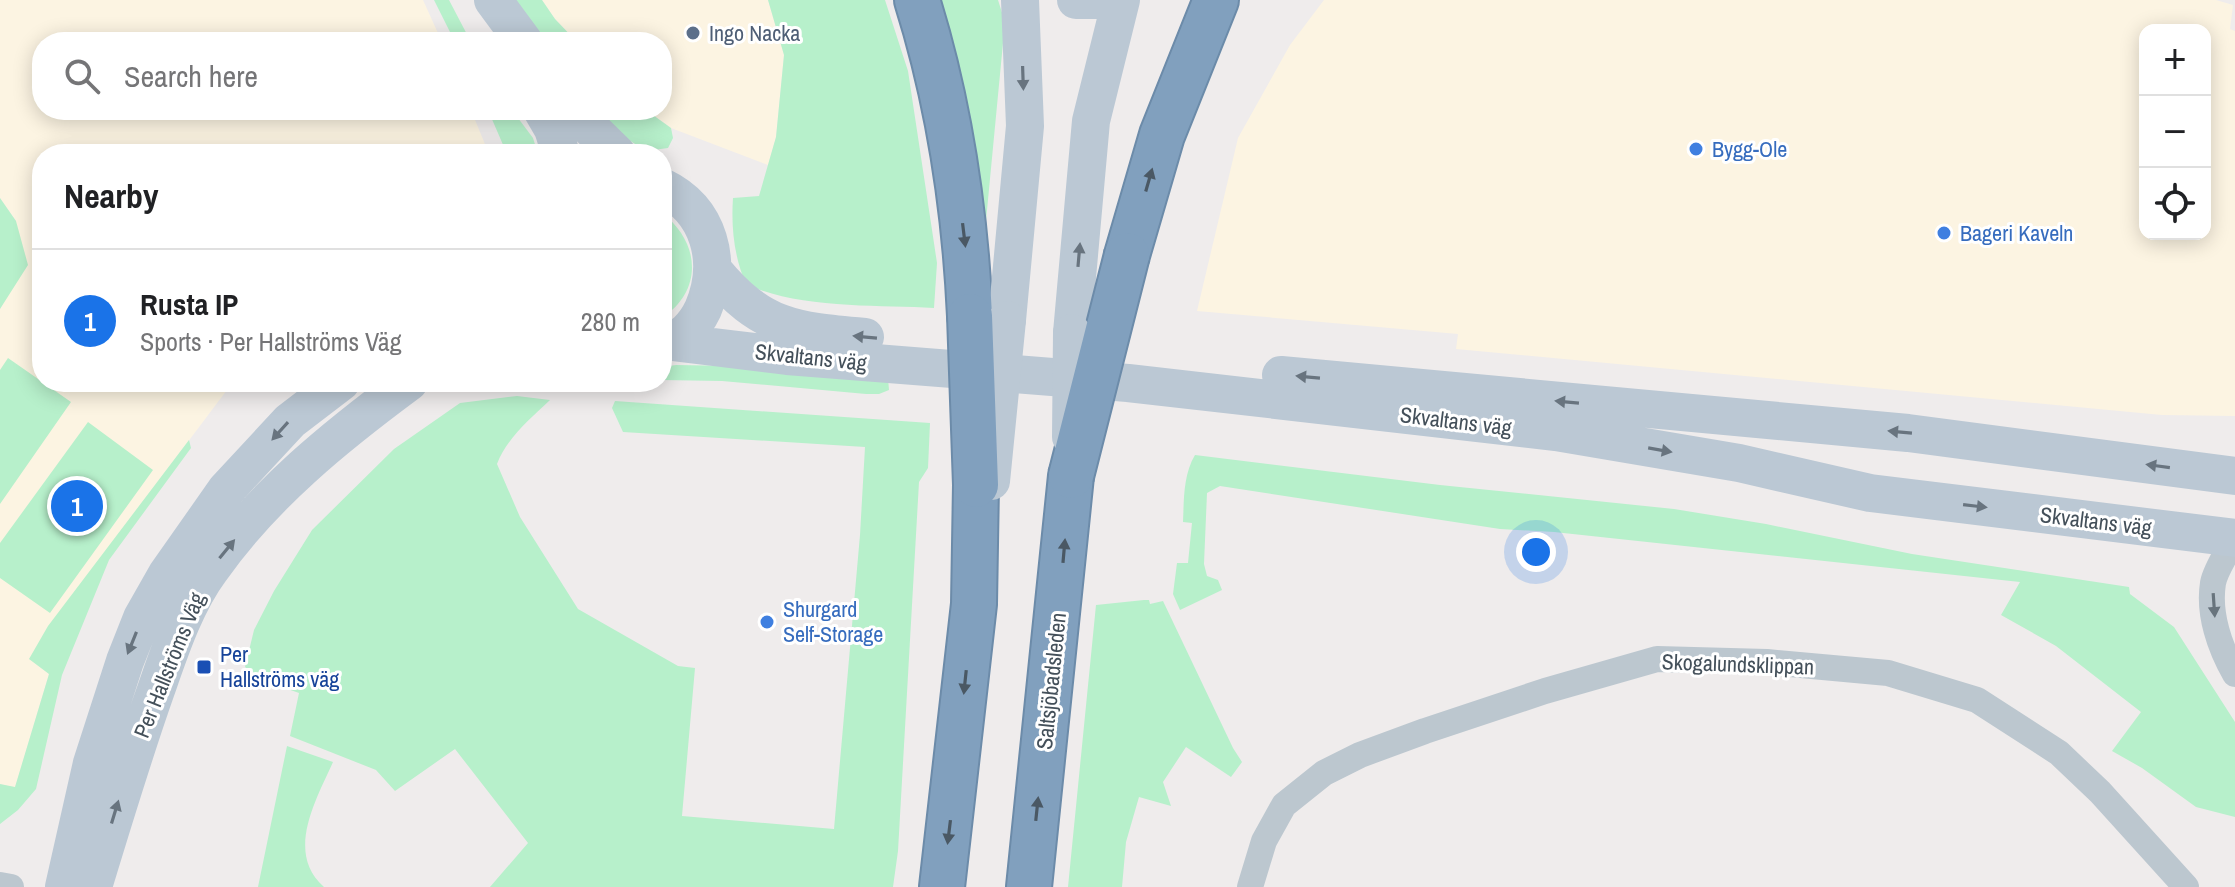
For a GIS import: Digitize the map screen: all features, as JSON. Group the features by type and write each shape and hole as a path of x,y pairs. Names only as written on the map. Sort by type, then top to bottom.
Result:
{"highway":[{"path":"917,0 934,54 955,158 967,260 988,318 983,486 974,604 942,887"},
{"name":"Saltsjöbadsleden","path":"1029,887 1071,476 1127,255 1162,135 1216,0"}],"main road":[{"path":"484,0 496,32"},
{"path":"493,0 517,32"},
{"path":"988,318 1025,126 1020,0"},
{"path":"1076,0 1100,0"},
{"path":"1071,476 1072,333 1091,121 1121,0"},
{"path":"548,120 558,144"},
{"path":"582,120 607,144"},
{"name":"Skvaltans väg","path":"672,193 682,199 701,223 713,249 714,271 707,299 693,327 672,340"},
{"name":"Skvaltans väg","path":"714,271 734,296 759,314 781,326 825,334 1908,433 2235,476"},
{"name":"Skvaltans väg","path":"672,344 818,359 1128,383 1556,432 1739,463 1870,493 2235,538"},
{"name":"Per Hallströms Väg","path":"64,887 92,763 142,618 167,574 226,490 290,421 328,392"},
{"name":"Per Hallströms Väg","path":"93,887 165,666 189,607 209,570 251,519 319,451 396,392"}],"street":[{"path":"2235,538 2213,581 2212,599 2223,653 2235,674"},
{"name":"Skogalundsklippan","path":"1250,887 1264,841 1284,805 1324,773 1360,755 1425,731 1545,691 1657,659 1767,662 1888,673 1977,700 2059,753 2100,792 2186,887"},
{"path":"0,885 11,887"}],"shaded area":[{"path":"0,0 423,0 437,32 32,32 32,120 475,120 485,144 32,144 32,392 225,392 83,581 30,659 49,674 15,788 0,784 0,309 5,300 16,221 0,198"},
{"path":"542,0 768,0 784,55 776,137 768,165 671,128 660,120 672,120 672,32 567,32"},
{"path":"1324,0 2216,0 2233,5 2230,29 2235,31 2235,416 2162,415 1456,349 1458,334 1197,311 1238,138 1290,45"}],"green space":[{"path":"434,0 449,0 466,32 450,32"},
{"path":"513,0 542,0 567,32 532,32"},
{"path":"768,0 885,0 908,71 937,263 934,308 813,302 766,292 746,284 734,242 733,198 759,196 776,137 784,55"},
{"path":"934,0 998,0 1005,22 985,231"},
{"path":"492,120 520,120 535,144 503,144"},
{"path":"603,120 660,120 671,128 673,138 670,144 635,144"},
{"path":"0,198 16,221 28,265 0,309"},
{"path":"672,222 684,238 692,266 685,294 672,310"},
{"path":"8,358 32,375 32,392 57,392 71,402 0,504 0,370"},
{"path":"672,366 735,366 888,378 889,390 866,394 722,381 672,380"},
{"path":"517,396 550,400 513,438 497,464 520,517 578,609 678,666 695,668 682,816 834,829 865,447 623,432 612,408 615,401 930,423 928,468 919,482 898,851 893,887 490,887 528,843 455,749 395,791 376,770 290,736 299,693 259,679 245,667 254,630 312,530 394,449 460,403"},
{"path":"88,422 153,470 50,613 0,578 0,543"},
{"path":"189,440 191,448 109,560 62,675 36,789 18,810 0,824 0,784 15,787 49,674 29,659 48,626"},
{"path":"1195,455 1674,509 1912,554 2129,587 2130,594 2174,627 2235,722 2235,817 2196,807 2142,768 2112,751 2141,712 2056,646 2001,615 2020,582 1554,532 1500,529 1220,486 1207,493 1204,564 1207,576 1218,580 1222,590 1180,610 1173,594 1177,563 1188,563 1192,523 1183,522 1184,496 1188,471"},
{"path":"1149,600 1150,604 1163,601 1242,762 1231,777 1186,747 1163,782 1171,806 1139,797 1126,842 1122,887 1068,887 1096,605"},
{"path":"287,746 333,762 312,809 305,843 312,873 324,887 258,887"}],"place":[{"name":"Ingo Nacka","path":"693,33"},
{"name":"Bygg-Ole","path":"1696,149"},
{"name":"Bageri Kaveln","path":"1944,233"},
{"name":"Rusta IP","path":"77,506"},
{"name":"Shurgard Self-Storage","path":"767,622"},
{"name":"Per Hallströms väg","path":"204,667"}]}
